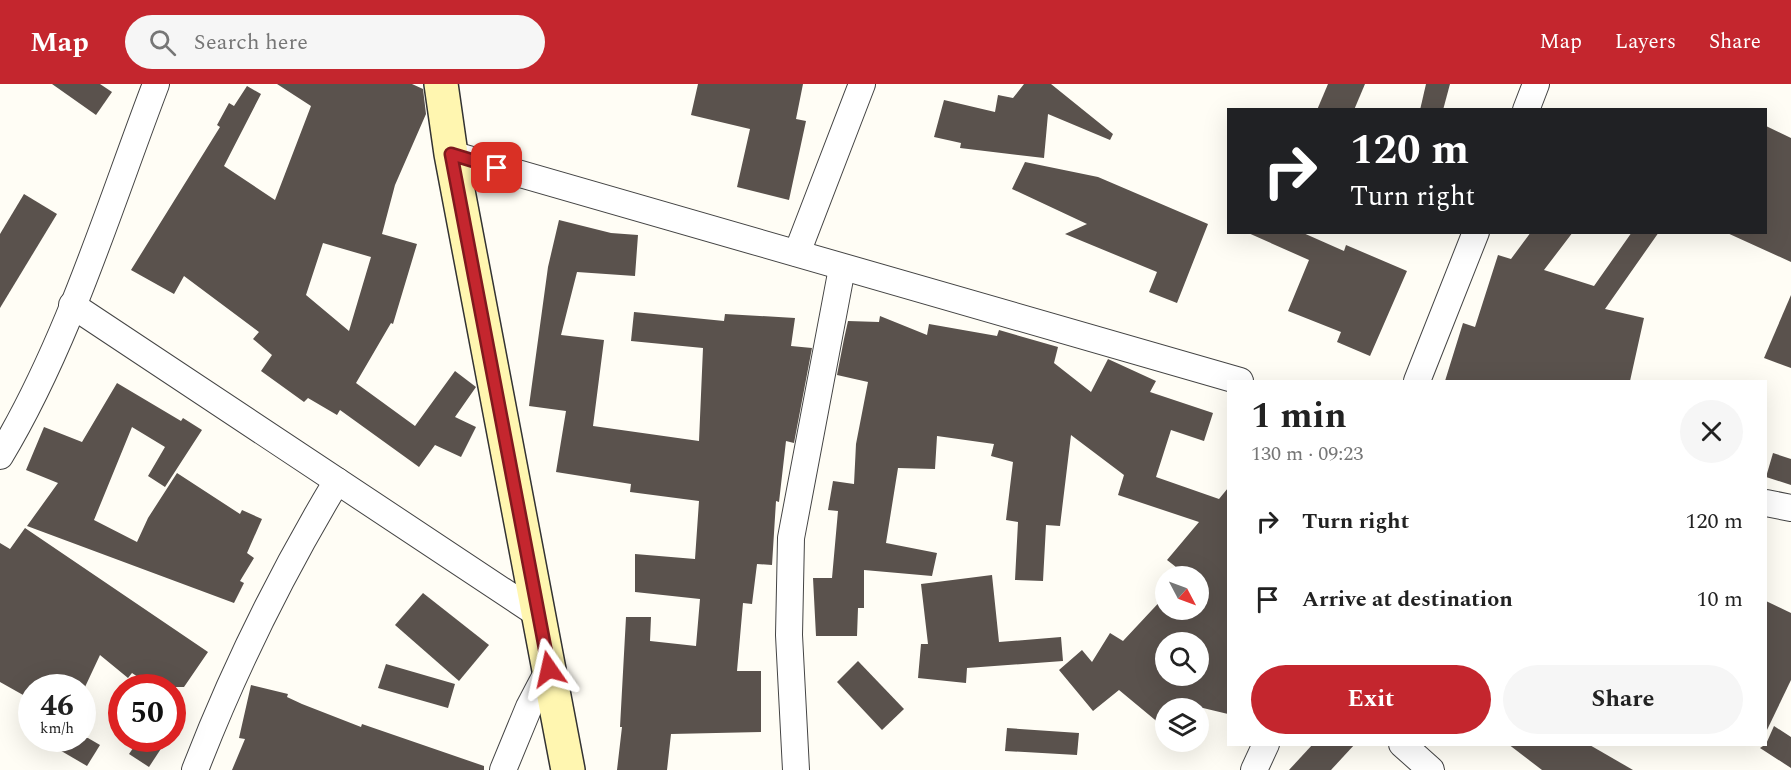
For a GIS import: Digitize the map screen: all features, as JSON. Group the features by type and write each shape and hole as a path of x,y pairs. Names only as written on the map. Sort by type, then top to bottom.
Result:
{"main road":[{"path":"441,84 451,154 568,770"}],"street":[{"path":"0,456 28,408 72,305 156,84"},
{"path":"797,253 862,84"},
{"path":"1527,108 1536,84"},
{"path":"451,154 1236,380"},
{"path":"1417,380 1475,234"},
{"path":"796,770 789,635 791,538 842,268"},
{"path":"72,305 539,615"},
{"path":"195,770 223,699 289,562 337,481"},
{"path":"1767,503 1791,508"},
{"path":"503,770 528,707 549,669"},
{"path":"1254,770 1265,746"},
{"path":"1404,746 1431,770"}],"building":[{"path":"52,84 100,84 112,92 96,115"},
{"path":"277,84 412,84 423,89 426,114 395,185 382,234 417,244 393,324 391,323 356,383 415,426 455,371 476,387 455,417 476,427 461,457 435,445 419,467 340,410 337,415 308,398 304,402 261,371 272,355 253,339 259,332 184,276 174,294 131,270 220,127 217,125 229,103 234,106 247,86 261,94 224,166 275,200 311,106","holes":["323,243 371,257 349,331 306,295"]},
{"path":"698,84 803,84 796,119 806,121 789,200 737,187 750,129 691,115"},
{"path":"1024,84 1051,84 1113,134 1110,140 1048,114 1044,158 960,148 961,143 934,137 944,100 995,112 998,95 1013,98"},
{"path":"1328,84 1365,84 1355,108 1318,108"},
{"path":"1426,84 1450,84 1444,108 1420,108"},
{"path":"1767,126 1791,138 1791,262 1729,234 1767,234"},
{"path":"1025,162 1098,177 1208,224 1177,303 1149,292 1157,272 1065,234 1087,224 1012,189"},
{"path":"24,194 57,214 0,308 0,234"},
{"path":"559,220 611,233 638,235 635,276 577,272 561,335 604,340 593,426 699,441 703,348 631,341 634,312 724,321 725,314 795,318 791,346 812,348 794,443 786,441 779,502 776,501 772,565 757,564 752,604 743,603 737,671 761,671 761,732 671,734 667,770 617,770 622,727 620,727 626,617 651,617 650,641 696,646 700,599 635,592 635,554 695,559 699,501 630,492 631,484 556,472 566,411 529,406 548,267"},
{"path":"1250,234 1306,234 1344,251 1346,245 1407,271 1370,356 1337,342 1341,332 1288,311 1309,260"},
{"path":"1530,234 1571,234 1544,270 1594,286 1631,234 1658,234 1605,309 1644,318 1630,380 1445,380 1463,323 1475,327 1498,255 1511,259"},
{"path":"1791,295 1791,368 1764,358"},
{"path":"880,316 927,335 929,324 997,336 999,330 1058,347 1054,363 1091,392 1108,359 1156,381 1150,392 1213,413 1204,441 1171,430 1156,477 1219,499 1227,489 1227,714 1209,709 1209,698 1155,698 1155,720 1119,690 1093,711 1059,670 1082,650 1092,662 1110,633 1123,641 1155,607 1155,620 1209,620 1209,566 1175,566 1167,560 1199,522 1118,495 1124,475 1071,435 1060,526 1046,525 1043,581 1015,580 1018,522 1006,520 1013,462 991,456 994,444 937,436 935,469 898,468 886,543 937,553 932,576 864,570 864,608 858,608 857,636 816,636 813,578 832,578 838,511 828,510 833,481 854,484 856,444 868,382 837,375 848,321 879,322"},
{"path":"117,383 181,421 183,418 202,430 165,487 148,476 165,447 132,427 94,520 137,542 148,518 177,473 240,514 242,510 262,519 247,553 254,558 240,581 244,583 234,603 27,526 58,483 26,470 44,427 82,442"},
{"path":"1773,453 1791,459 1791,485 1767,477"},
{"path":"25,528 208,652 186,684 186,674 123,674 100,655 91,674 18,674 18,692 0,682 0,543 10,549"},
{"path":"992,575 999,642 1061,637 1063,661 967,668 966,683 918,678 921,644 928,644 921,584"},
{"path":"423,593 489,645 459,681 395,625"},
{"path":"1767,601 1791,613 1791,680 1767,730"},
{"path":"858,661 904,709 882,730 837,682"},
{"path":"386,664 455,684 448,708 378,688"},
{"path":"251,685 288,694 287,697 302,704 361,727 362,724 484,766 484,770 232,770 245,739 239,738"},
{"path":"1774,726 1791,737 1791,768 1760,748 1767,746"},
{"path":"1007,728 1079,733 1077,755 1005,751"},
{"path":"1311,746 1353,746 1331,770 1289,770"},
{"path":"1511,746 1591,746 1633,770 1542,770"},
{"path":"63,752 96,752 87,766"},
{"path":"130,752 159,752 149,767 129,754"}],"route":[{"path":"497,168 451,154 549,669"}]}
